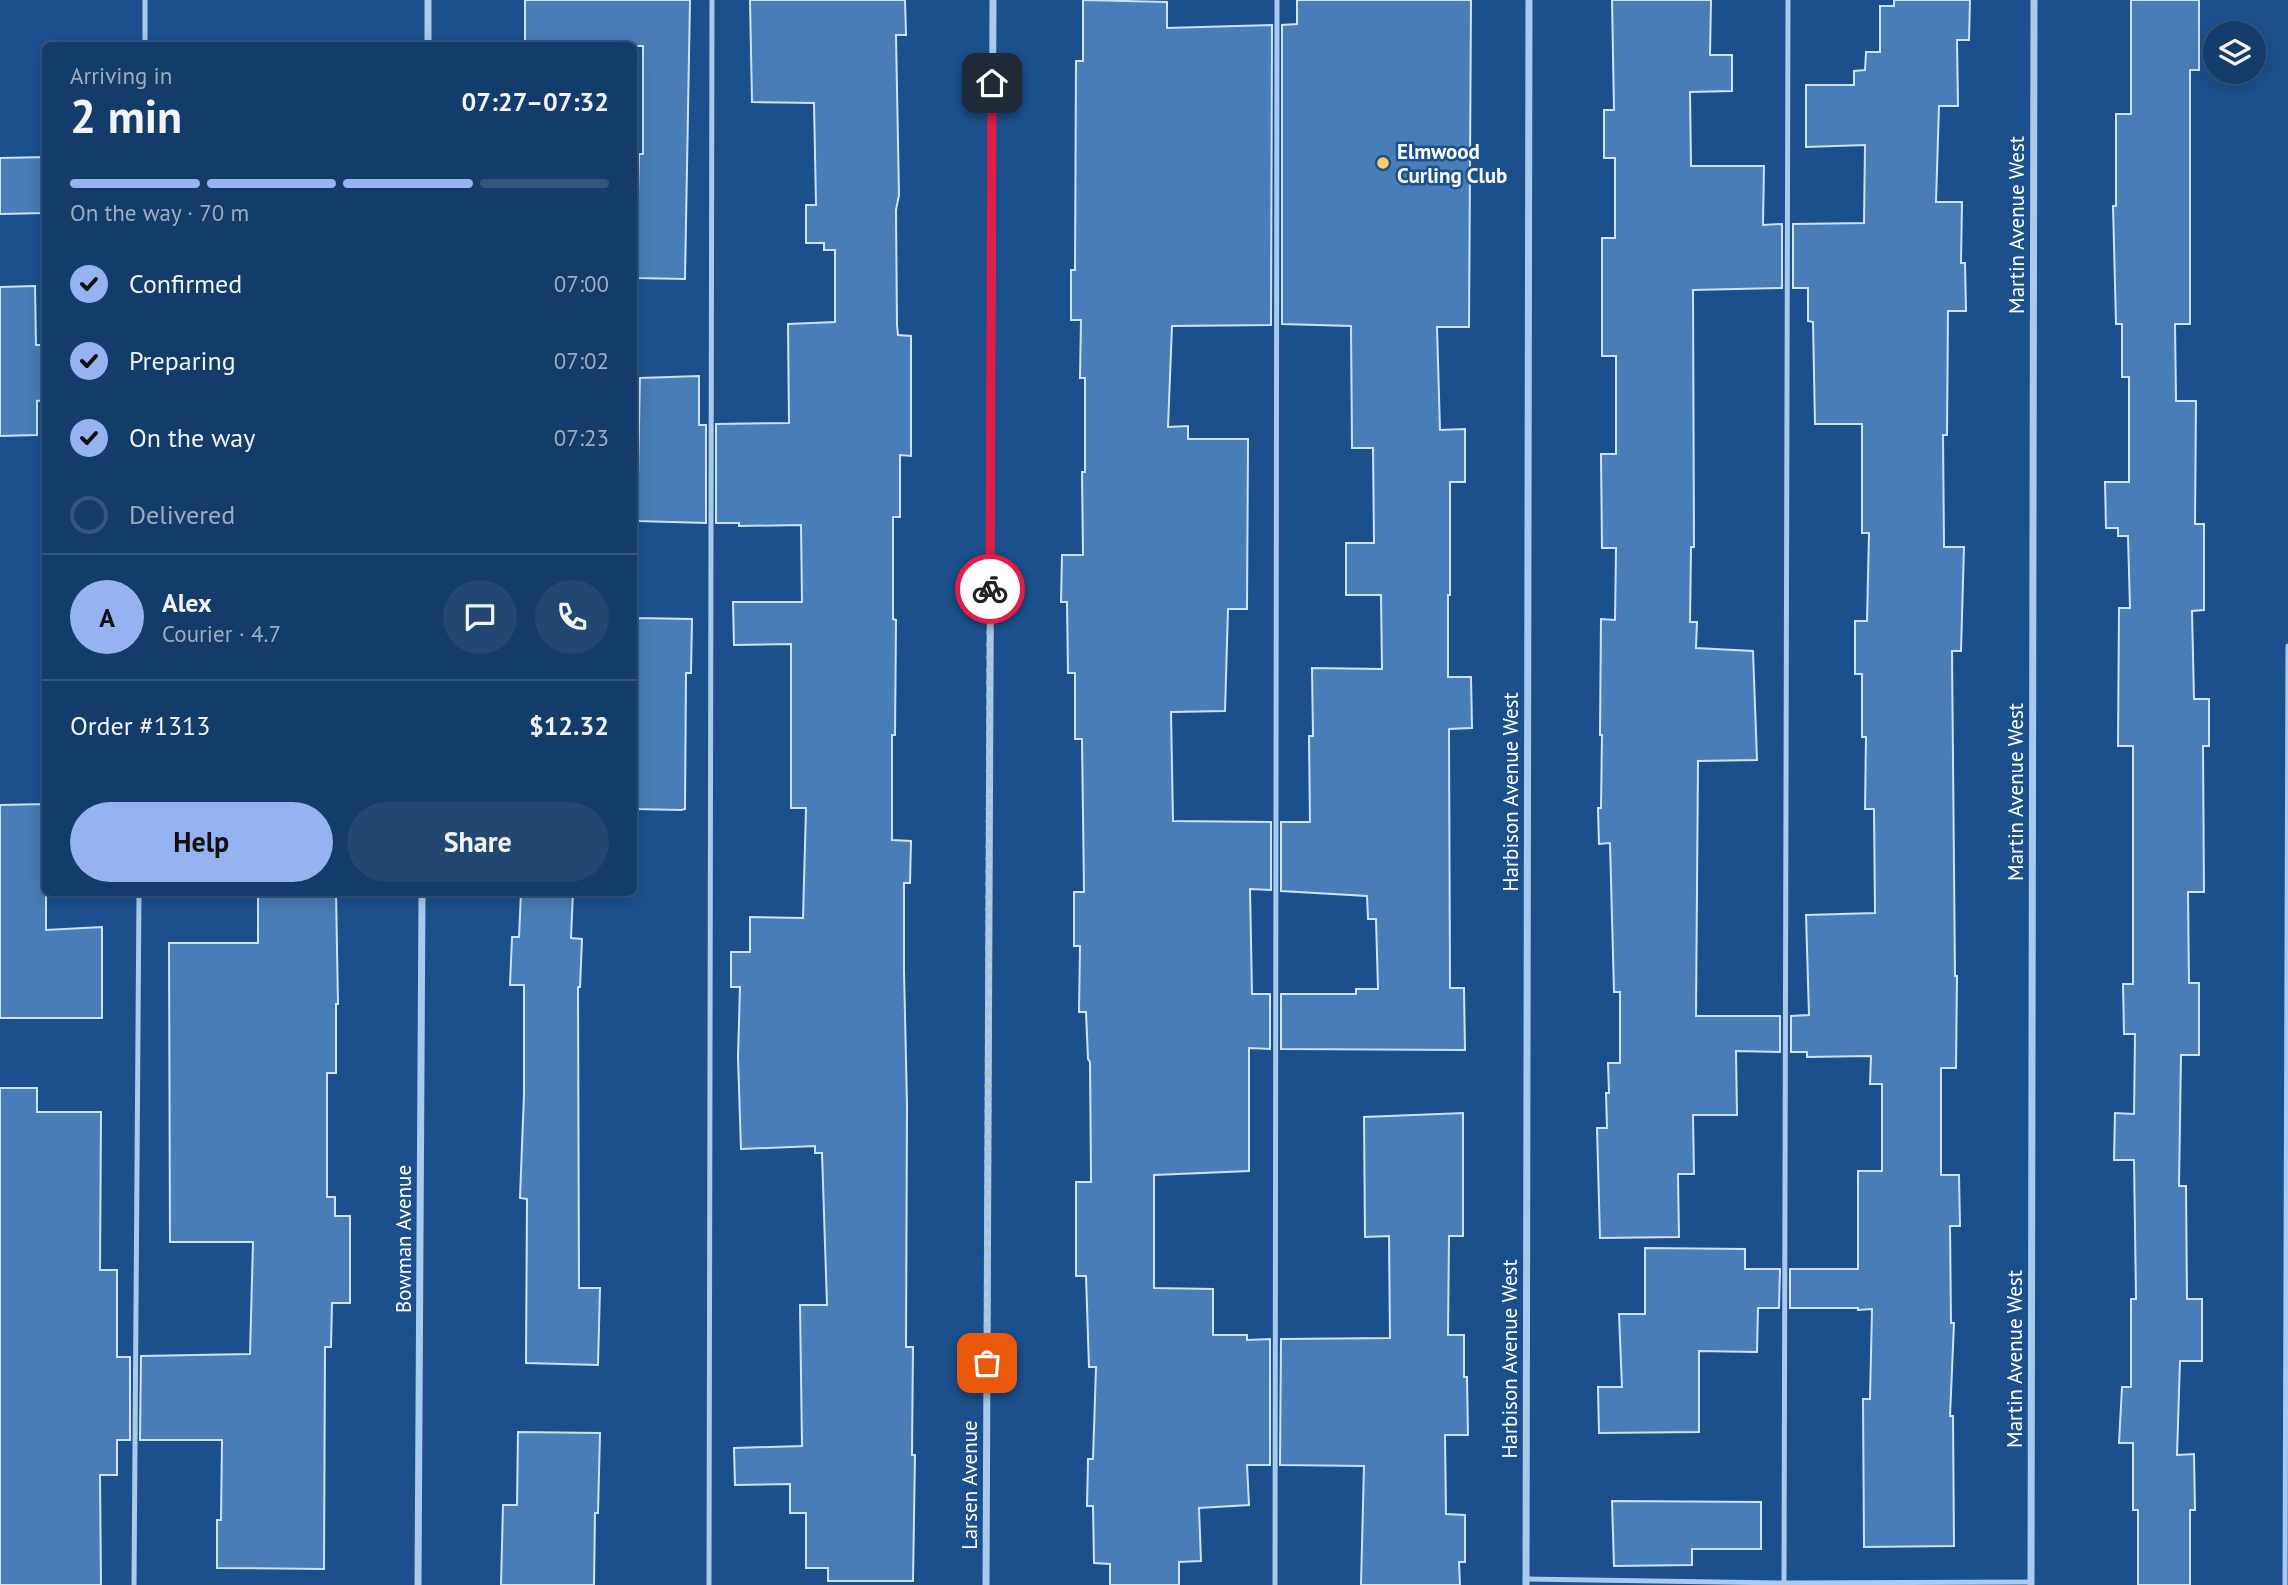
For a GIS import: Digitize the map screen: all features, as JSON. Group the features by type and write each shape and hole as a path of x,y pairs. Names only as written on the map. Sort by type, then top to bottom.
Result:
{"street":[{"path":"428,0 428,42"},
{"name":"Larsen Avenue","path":"986,1585 993,0"},
{"name":"Harbison Avenue West","path":"1526,1582 1529,0"},
{"name":"Martin Avenue West","path":"2031,1583 2035,0"},
{"name":"Bowman Avenue","path":"418,1585 422,896"}],"lane":[{"path":"145,0 145,42"},
{"path":"709,1585 712,0"},
{"path":"1275,1585 1277,0"},
{"path":"1784,1583 1788,0"},
{"path":"2285,1585 2288,646"},
{"path":"134,1585 139,896"},
{"path":"1526,1582 2031,1583"}],"building":[{"path":"525,0 690,0 685,279 637,278 639,154 643,154 643,46 637,46 637,42 525,42"},
{"path":"750,0 905,0 906,35 896,35 899,195 896,210 897,325 898,335 911,336 911,456 900,455 900,517 893,517 893,619 896,620 892,840 911,841 910,883 904,883 904,970 907,1105 906,1347 913,1347 912,1455 915,1455 913,1581 828,1581 828,1568 806,1568 806,1513 790,1513 790,1484 735,1485 734,1448 802,1446 800,1305 827,1305 822,1153 815,1153 815,1146 741,1149 738,1057 740,987 731,987 731,952 750,952 750,917 803,918 806,808 791,808 791,644 734,645 733,602 802,602 801,525 739,526 739,523 716,523 716,424 789,423 788,324 835,322 835,250 824,250 824,243 806,243 806,205 816,205 814,103 752,102"},
{"path":"1083,0 1167,2 1167,28 1272,25 1271,325 1172,326 1168,427 1188,426 1188,439 1248,439 1247,609 1228,609 1225,711 1171,712 1173,821 1271,822 1271,890 1250,889 1252,994 1270,994 1270,1049 1249,1048 1249,1171 1154,1175 1154,1288 1213,1289 1213,1335 1247,1335 1247,1340 1270,1339 1270,1465 1247,1465 1249,1505 1199,1508 1201,1561 1179,1562 1179,1585 1110,1585 1110,1564 1094,1563 1093,1506 1087,1506 1088,1459 1093,1459 1096,1367 1089,1367 1086,1276 1076,1276 1076,1182 1091,1182 1090,1062 1086,1012 1079,1012 1080,946 1074,946 1074,892 1084,892 1082,739 1075,739 1075,673 1068,673 1067,602 1061,602 1062,555 1083,555 1085,378 1080,378 1081,320 1071,320 1071,270 1075,270 1076,61 1083,61"},
{"path":"1297,0 1471,0 1469,327 1437,327 1440,430 1465,429 1465,482 1450,482 1448,677 1471,677 1472,728 1449,729 1450,988 1464,988 1465,1050 1281,1049 1281,994 1356,994 1356,989 1378,989 1376,919 1368,919 1367,896 1281,891 1281,822 1310,822 1309,736 1313,736 1312,668 1382,669 1381,595 1346,595 1346,543 1374,543 1373,448 1352,448 1351,326 1282,324 1282,25 1297,24"},
{"path":"1612,0 1711,0 1710,55 1732,55 1732,91 1690,92 1691,166 1764,166 1763,225 1782,224 1782,288 1693,290 1694,547 1691,547 1690,622 1697,622 1696,648 1753,651 1757,760 1698,761 1696,1016 1780,1016 1780,1052 1736,1051 1737,1115 1693,1115 1694,1174 1678,1174 1679,1237 1600,1238 1597,1128 1607,1128 1608,1063 1620,1063 1620,992 1614,992 1610,843 1599,844 1598,808 1601,808 1601,619 1615,620 1616,548 1602,548 1601,454 1616,454 1616,356 1602,356 1602,238 1615,238 1615,158 1604,158 1604,110 1614,110"},
{"path":"1894,0 1970,0 1969,40 1957,40 1958,106 1939,106 1936,202 1962,202 1961,263 1965,263 1966,311 1948,311 1947,435 1943,435 1944,547 1964,547 1961,651 1952,651 1956,1068 1941,1068 1941,1175 1959,1175 1960,1226 1950,1226 1951,1323 1954,1323 1950,1416 1953,1416 1954,1546 1864,1547 1863,1399 1870,1399 1872,1309 1790,1308 1790,1269 1858,1269 1858,1171 1882,1171 1882,1084 1870,1084 1871,1056 1807,1057 1807,1052 1791,1052 1791,1016 1809,1015 1806,915 1875,913 1874,809 1865,809 1866,737 1862,737 1862,674 1855,674 1855,621 1867,621 1869,533 1862,533 1862,424 1815,424 1813,322 1808,321 1808,288 1793,288 1793,224 1864,223 1865,145 1806,147 1806,85 1854,85 1854,71 1865,70 1866,52 1880,52 1880,6 1894,6"},
{"path":"2131,0 2199,0 2199,70 2190,70 2190,324 2175,324 2176,401 2196,401 2195,524 2204,524 2204,610 2192,611 2194,699 2209,699 2209,746 2203,746 2204,892 2188,892 2189,983 2199,983 2199,1055 2181,1055 2179,1186 2186,1186 2187,1299 2202,1299 2202,1361 2180,1361 2177,1455 2194,1454 2195,1510 2190,1510 2190,1585 2138,1585 2138,1510 2133,1510 2133,1443 2119,1443 2122,1387 2131,1387 2131,1299 2136,1299 2134,1160 2114,1160 2115,1113 2134,1114 2135,1034 2124,1034 2123,984 2133,984 2133,746 2118,746 2119,608 2130,608 2128,536 2118,536 2118,528 2106,528 2105,482 2129,482 2129,377 2122,377 2122,324 2116,324 2113,206 2116,206 2116,114 2131,114"},
{"path":"42,157 42,213 0,214 0,158"},
{"path":"35,286 36,345 42,345 42,400 37,401 37,435 0,436 0,287"},
{"path":"699,376 699,425 706,425 706,523 637,521 640,378"},
{"path":"637,618 692,619 691,673 686,673 685,809 637,809"},
{"path":"42,804 42,896 46,896 46,930 102,927 102,1018 0,1018 0,805"},
{"path":"258,896 336,896 336,1073 327,1073 327,1197 335,1197 335,1216 350,1216 350,1303 332,1303 331,1347 325,1347 324,1569 217,1568 217,1520 221,1520 222,1440 140,1440 141,1356 250,1354 253,1242 170,1242 169,943 258,943"},
{"path":"521,896 573,896 571,938 582,939 578,987 579,1288 600,1288 598,1365 526,1363 527,1199 520,1198 524,985 510,985 512,937 519,937"},
{"path":"0,1088 37,1088 37,1112 101,1112 100,1270 117,1270 117,1357 130,1357 130,1440 117,1440 117,1475 100,1475 101,1585 0,1585"},
{"path":"1463,1113 1463,1236 1449,1236 1448,1335 1464,1335 1468,1435 1445,1435 1446,1514 1465,1515 1465,1562 1459,1562 1460,1585 1361,1585 1364,1466 1280,1465 1281,1339 1390,1338 1389,1236 1365,1237 1364,1117"},
{"path":"1645,1248 1745,1249 1745,1269 1780,1269 1779,1308 1758,1308 1757,1352 1699,1351 1699,1432 1599,1433 1598,1387 1622,1387 1619,1314 1645,1314"},
{"path":"518,1432 600,1433 594,1585 501,1585 503,1505 517,1505"},
{"path":"1612,1501 1761,1502 1761,1549 1692,1549 1692,1565 1614,1566"}],"way so far":[{"path":"987,1363 990,589"}],"place":[{"name":"Elmwood Curling Club","path":"1383,163"}],"route":[{"path":"990,589 992,83"}]}
